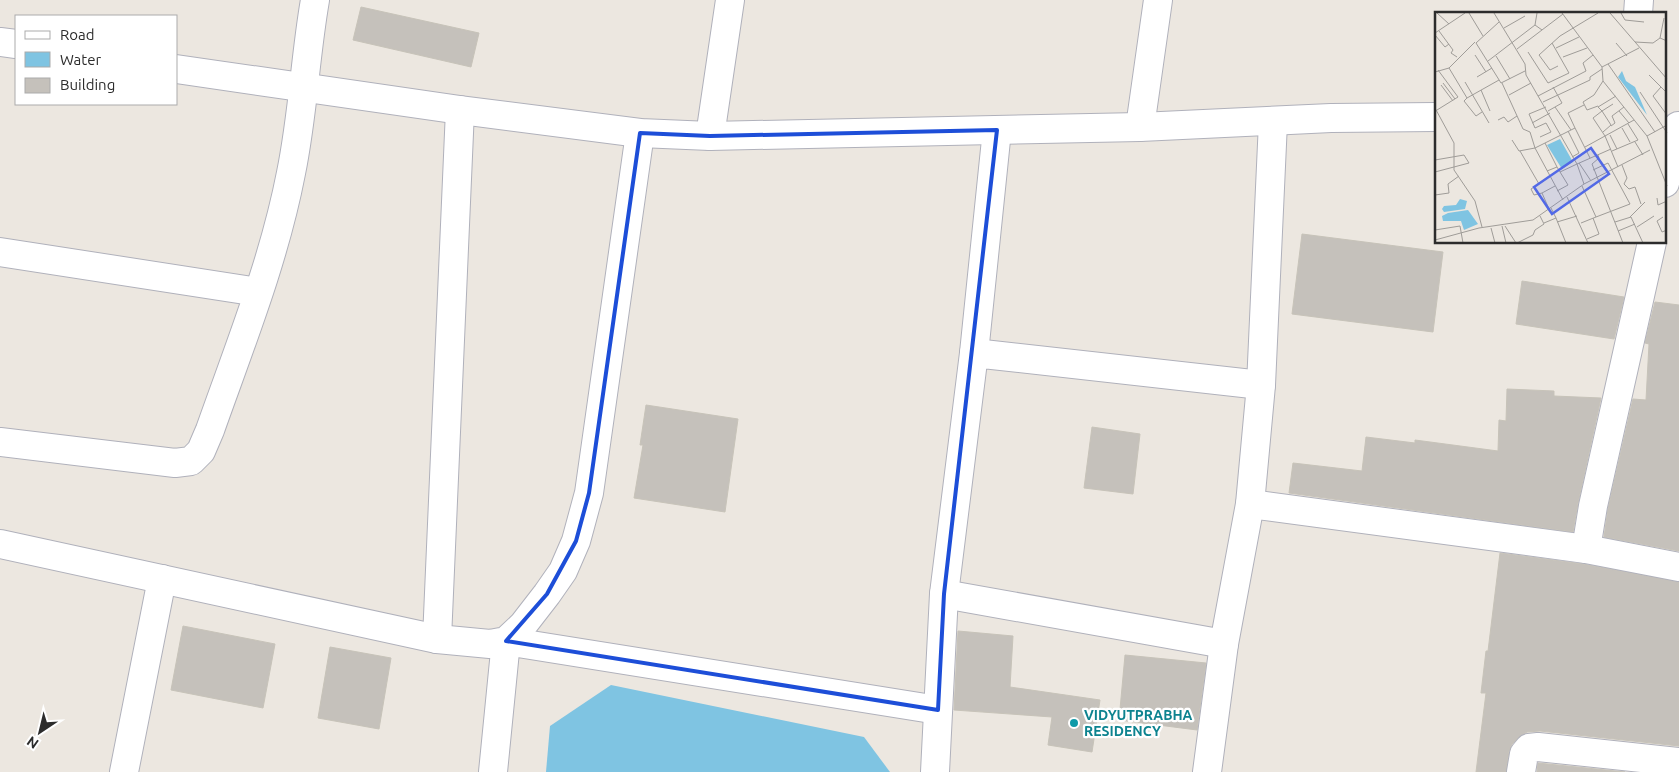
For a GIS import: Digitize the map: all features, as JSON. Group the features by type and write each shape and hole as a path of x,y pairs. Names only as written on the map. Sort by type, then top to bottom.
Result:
{"street":[{"path":"0,442 176,462 191,460 201,451 258,292 282,212 291,174 316,0"},
{"path":"710,136 730,0"},
{"path":"1140,127 1158,0"},
{"path":"0,42 15,44"},
{"path":"178,69 460,110 640,133 710,136 1140,127 1331,118 1435,117"},
{"path":"437,639 460,110"},
{"path":"1207,772 1224,644 1250,504 1261,385 1274,122"},
{"path":"1666,177 1674,126"},
{"path":"935,772 944,594 974,353 996,130"},
{"path":"493,772 506,641 523,625 563,571 576,541 589,493 640,133"},
{"path":"1586,549 1593,506 1652,244"},
{"path":"0,252 258,292"},
{"path":"974,353 1261,385"},
{"path":"1250,504 1586,549 1679,567"},
{"path":"0,544 437,639 490,644 506,641 938,710"},
{"path":"124,772 162,578"},
{"path":"944,594 1224,644"},
{"path":"1521,772 1524,754 1529,748 1538,747 1679,762"}],"highlighted area":[{"path":"997,130 944,594 938,710 506,641 547,594 576,541 589,493 640,133 710,136"}],"water":[{"path":"611,685 864,737 890,772 546,772 550,726"}],"building":[{"path":"361,7 479,33 471,67 353,40"},
{"path":"1302,234 1443,252 1433,332 1292,314"},
{"path":"1522,281 1624,297 1614,339 1516,324"},
{"path":"1655,302 1679,305 1679,551 1604,537 1608,509 1633,399 1646,400 1649,344 1645,343"},
{"path":"1507,389 1554,391 1554,396 1601,398 1573,532 1289,493 1293,463 1362,471 1366,437 1415,443 1415,440 1498,451 1499,420 1506,421"},
{"path":"646,405 738,419 725,512 634,498 643,445 640,445"},
{"path":"1092,427 1140,434 1133,494 1084,488"},
{"path":"1500,553 1583,564 1679,582 1679,746 1540,731 1527,732 1512,744 1506,772 1476,772 1486,693 1481,693"},
{"path":"183,626 275,644 263,708 171,690"},
{"path":"958,631 1013,636 1010,687 1100,700 1092,752 1048,745 1052,717 954,710"},
{"path":"330,647 391,658 379,729 318,718"},
{"path":"1125,655 1206,663 1197,730 1119,720"},
{"path":"1538,763 1625,772 1537,772"}],"place":[{"name":"VIDYUTPRABHA RESIDENCY","path":"1074,723"}]}
